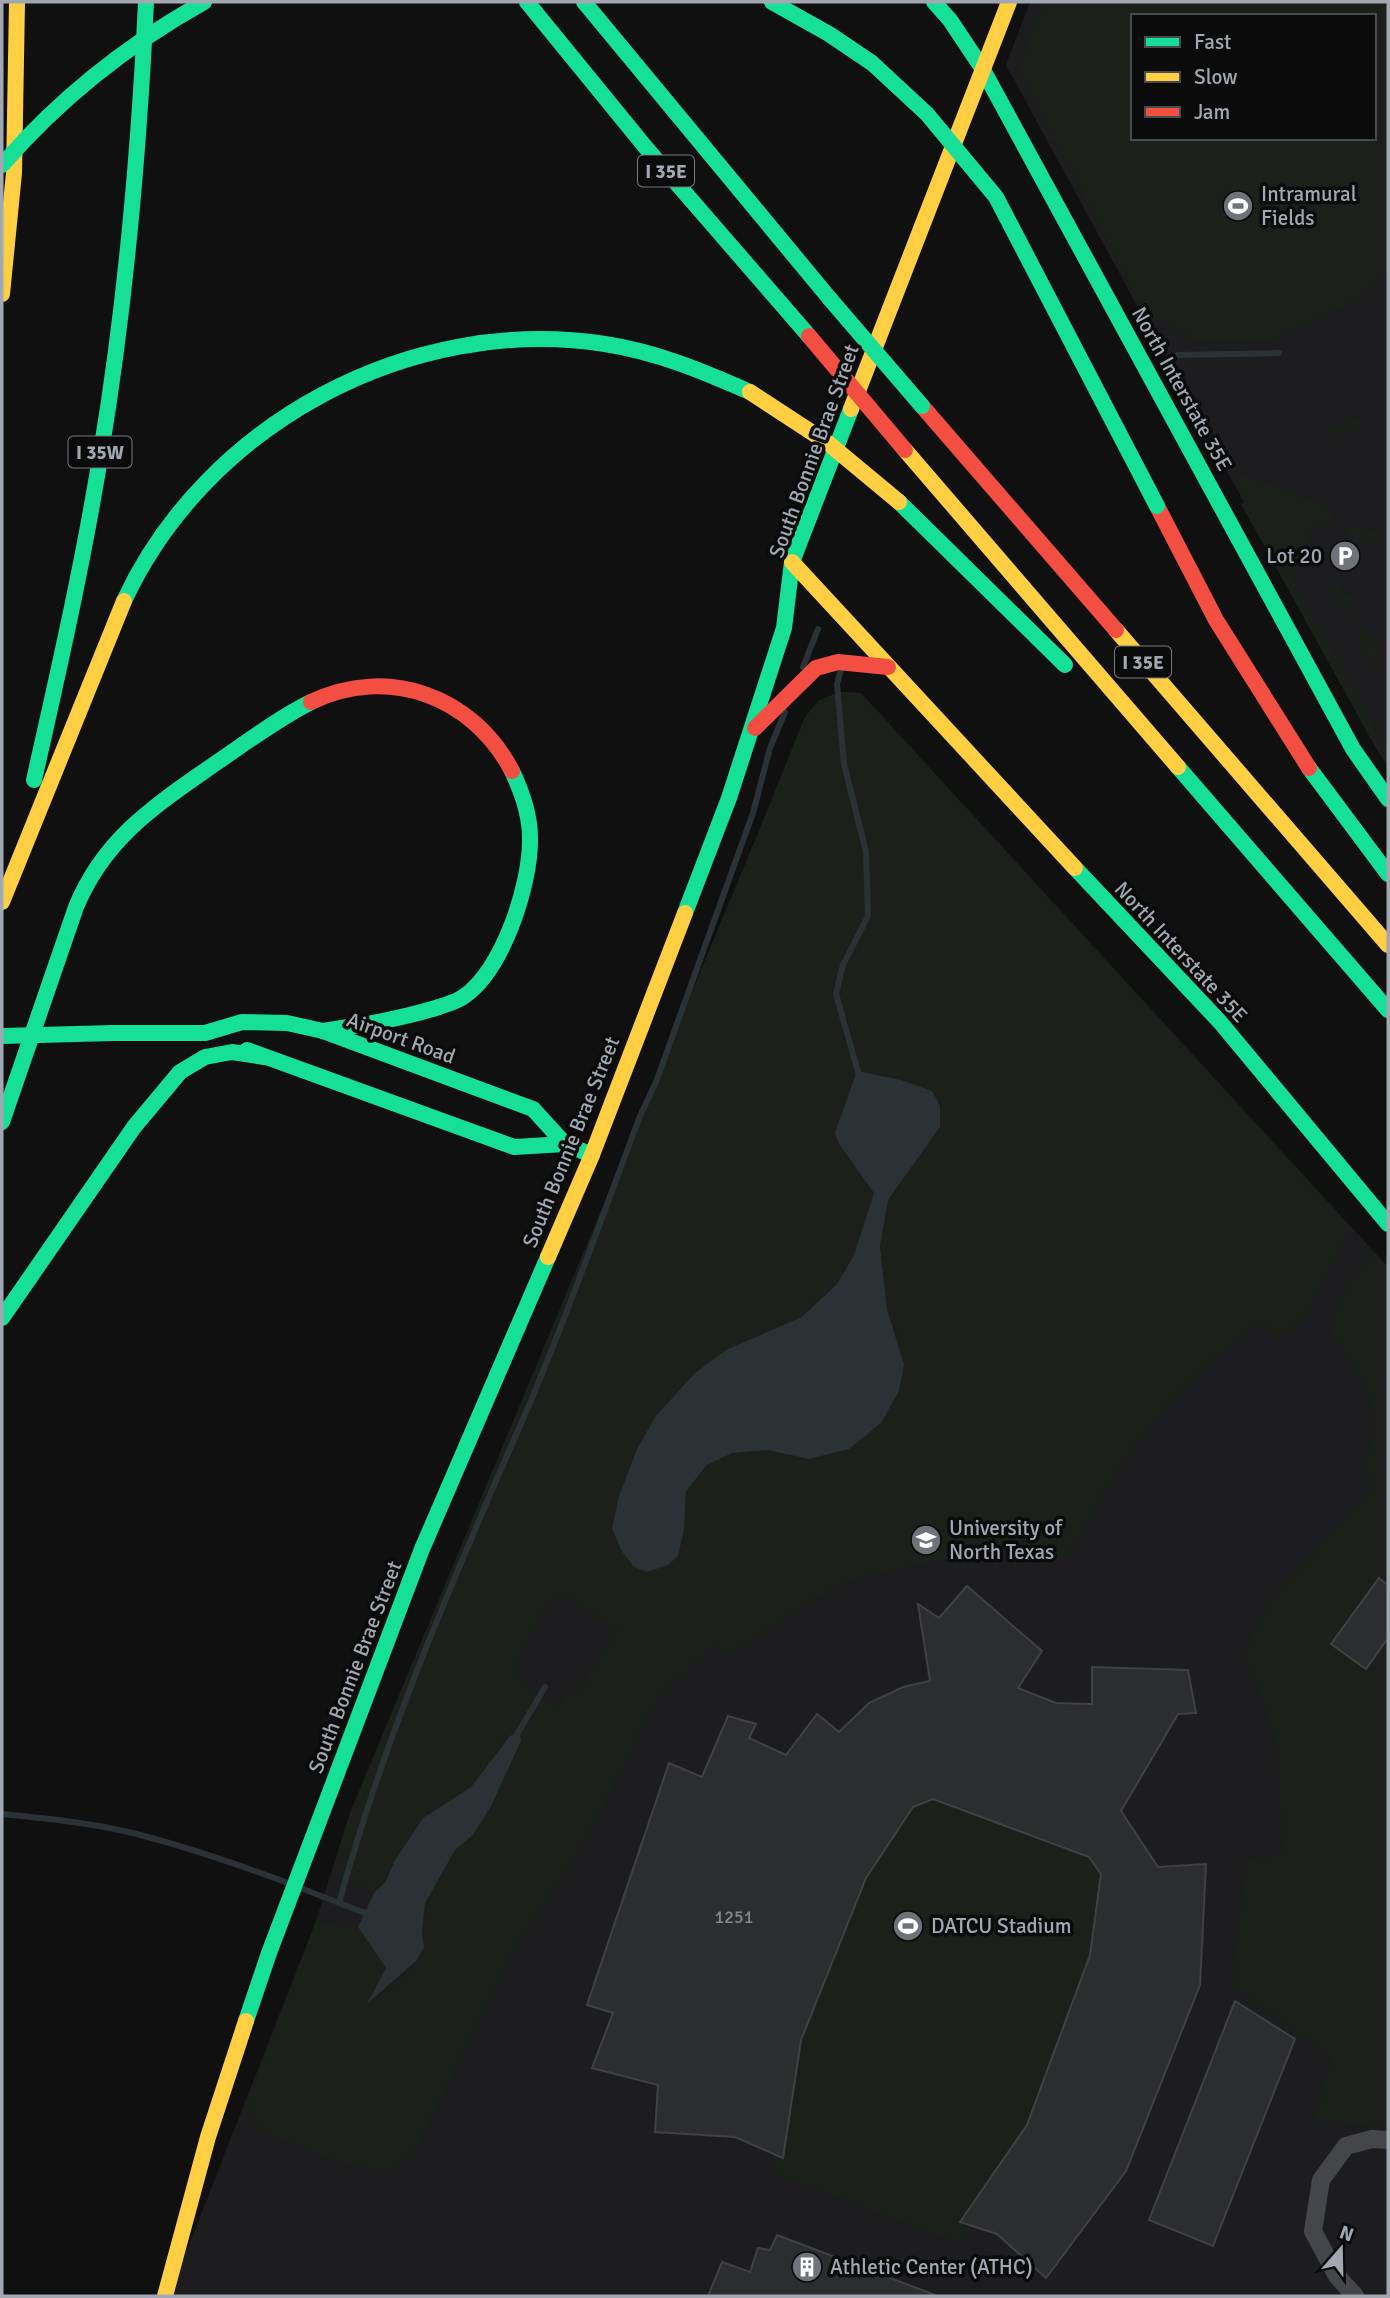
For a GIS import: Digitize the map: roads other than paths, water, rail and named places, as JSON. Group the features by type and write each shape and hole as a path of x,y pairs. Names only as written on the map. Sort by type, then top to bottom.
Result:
{"main road":[{"path":"2,294 14,173 17,2"},
{"name":"I 35W","path":"2,894 32,791 53,699 99,463 120,321 139,126 146,2"},
{"path":"2,165 38,125 106,65 163,25 204,2"},
{"name":"I 35E","path":"527,2 647,149 1388,1010"},
{"name":"I 35E","path":"584,2 830,299 1388,945"},
{"path":"772,2 829,34 872,63 927,114 996,197 1216,620 1310,770 1388,874"},
{"name":"North Interstate 35E","path":"934,2 950,20 982,68 1340,726 1388,799"},
{"name":"South Bonnie Brae Street","path":"165,2296 208,2137 269,1953 422,1549 592,1155 729,798 784,628 792,562 1009,2"},
{"path":"2,902 134,579 183,509 212,476 272,424 307,402 347,381 437,352 522,340 612,346 652,353 750,392 836,448 871,476 1078,678"},
{"name":"North Interstate 35E","path":"792,562 1220,1023 1388,1224"},
{"path":"752,731 816,668 838,662 888,667"},
{"path":"2,1122 82,892 106,854 139,822 187,783 300,709 332,694 369,687 397,688 422,694 447,703 468,715 488,736 519,782 529,809 532,840 529,870 521,898 495,958 480,981 465,997 406,1019 323,1031"},
{"path":"1097,698 1277,881"},
{"path":"1267,792 1311,855"},
{"name":"Airport Road","path":"2,1035 205,1033 242,1022 287,1023 323,1031 533,1109 565,1144 592,1155"},
{"name":"Airport Road","path":"205,1033 514,1147 565,1144"},
{"path":"2,1318 134,1127 180,1072 205,1057 232,1052 264,1057"}],"street":[{"path":"1355,2296 1337,2276 1313,2231 1321,2180 1346,2146 1372,2139 1388,2140"}],"waterway":[{"path":"1177,355 1279,353"},
{"path":"803,667 818,629"},
{"path":"841,669 837,684 844,764 866,852 868,916 843,965 836,994 860,1079"},
{"path":"339,1903 375,1786 417,1670 547,1362 640,1116 656,1082 753,813 770,748 785,712"},
{"path":"516,1736 545,1687"},
{"path":"2,1814 124,1831 207,1854 288,1883"},
{"path":"298,1887 365,1913 372,1910"}],"place":[{"name":"Intramural Fields","path":"1238,206"},
{"name":"Lot 20","path":"1345,556"},
{"name":"University of North Texas","path":"926,1540"},
{"name":"DATCU Stadium","path":"908,1926"},
{"name":"Athletic Center (ATHC)","path":"807,2267"}]}
